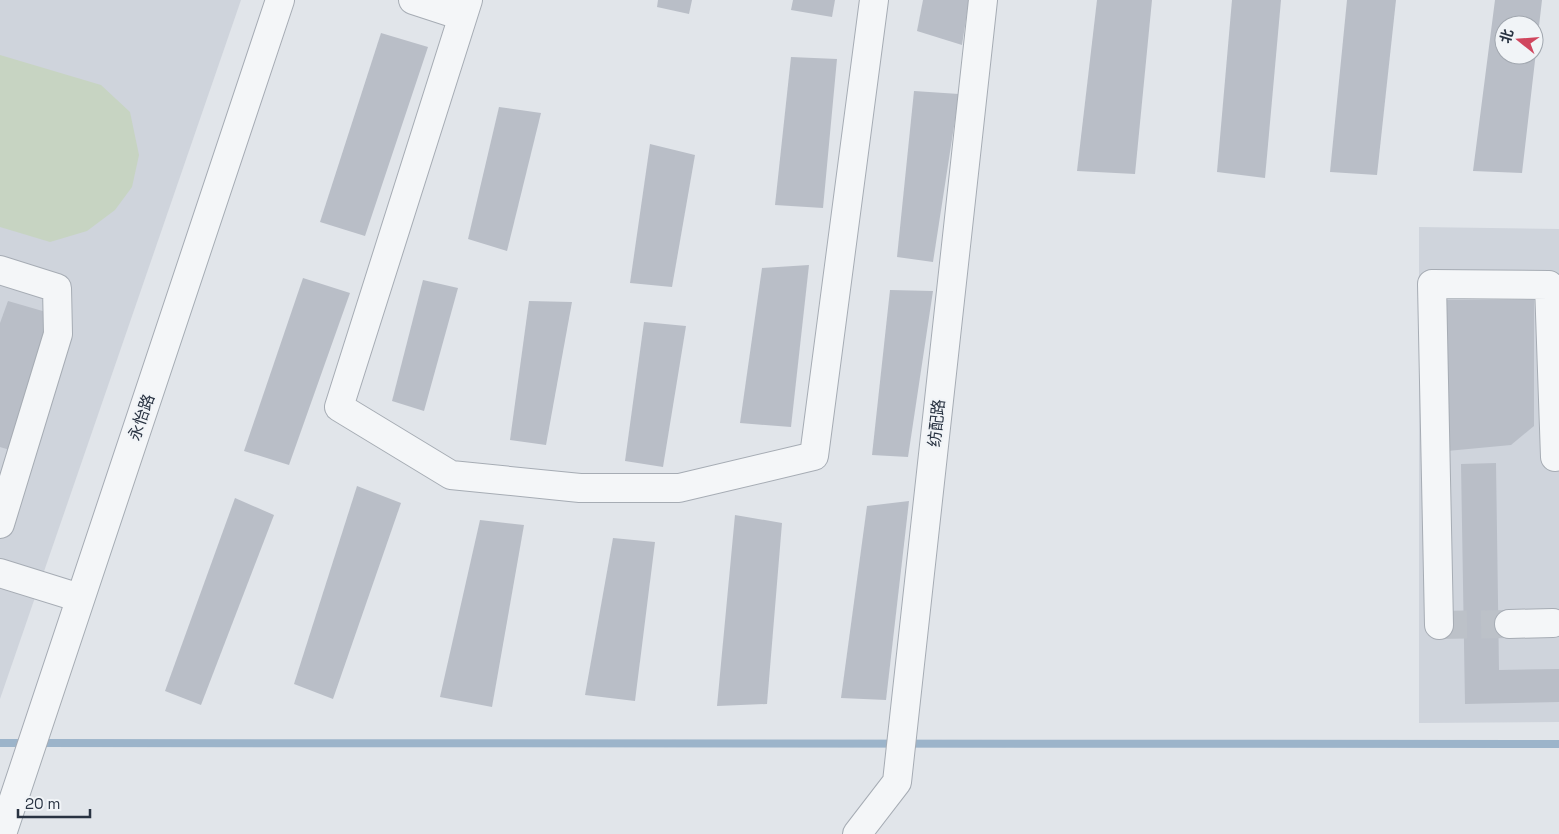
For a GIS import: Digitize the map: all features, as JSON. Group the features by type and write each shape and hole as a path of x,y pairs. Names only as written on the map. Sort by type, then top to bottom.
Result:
{"street":[{"name":"永怡路","path":"2,834 280,0"},
{"path":"413,0 465,8 339,407 451,474 580,488 679,488 814,456 874,0"},
{"name":"纺配路","path":"857,834 897,782 983,0"},
{"path":"0,270 57,288 58,334 0,524"},
{"path":"1439,625 1432,284 1549,285 1555,457"},
{"path":"0,573 80,598"},
{"path":"1508,624 1553,623"}],"shaded area":[{"path":"0,0 241,0 0,699"},
{"path":"1419,227 1559,229 1559,722 1419,723"}],"green space":[{"path":"0,55 101,85 130,112 139,155 132,187 115,210 87,231 50,242 0,227"}],"building":[{"path":"658,0 692,0 689,14 657,7"},
{"path":"793,0 835,0 832,17 791,10"},
{"path":"923,0 969,0 962,45 917,31"},
{"path":"1097,0 1152,0 1135,174 1077,171"},
{"path":"1232,0 1281,0 1265,178 1217,172"},
{"path":"1347,0 1396,0 1377,175 1330,172"},
{"path":"1495,0 1542,0 1540,15 1494,15 1494,65 1534,65 1522,173 1473,171"},
{"path":"381,33 428,47 365,236 320,222"},
{"path":"791,57 837,59 823,208 775,205"},
{"path":"914,91 959,94 933,262 897,257"},
{"path":"499,107 541,113 507,251 468,239"},
{"path":"650,144 695,155 672,287 630,283"},
{"path":"809,265 791,427 740,423 762,268"},
{"path":"303,278 350,293 289,465 244,451"},
{"path":"423,280 458,288 424,411 392,401"},
{"path":"890,290 933,291 908,457 872,455"},
{"path":"1447,300 1534,300 1534,426 1511,445 1447,451"},
{"path":"8,301 53,314 10,450 0,447 0,323"},
{"path":"529,301 572,302 546,445 510,440"},
{"path":"644,322 686,326 663,467 625,461"},
{"path":"1496,463 1499,670 1559,669 1559,702 1465,704 1461,464"},
{"path":"357,486 401,503 333,699 294,684"},
{"path":"235,498 274,515 201,705 165,691"},
{"path":"909,501 886,700 841,698 867,506"},
{"path":"735,515 782,523 767,704 717,706"},
{"path":"480,520 524,525 492,707 440,697"},
{"path":"613,538 655,542 635,701 585,695"}],"waterway":[{"path":"0,743 27,743"},
{"path":"39,743 1559,744"}],"tunnel":[{"path":"1439,625 1509,624"}]}
